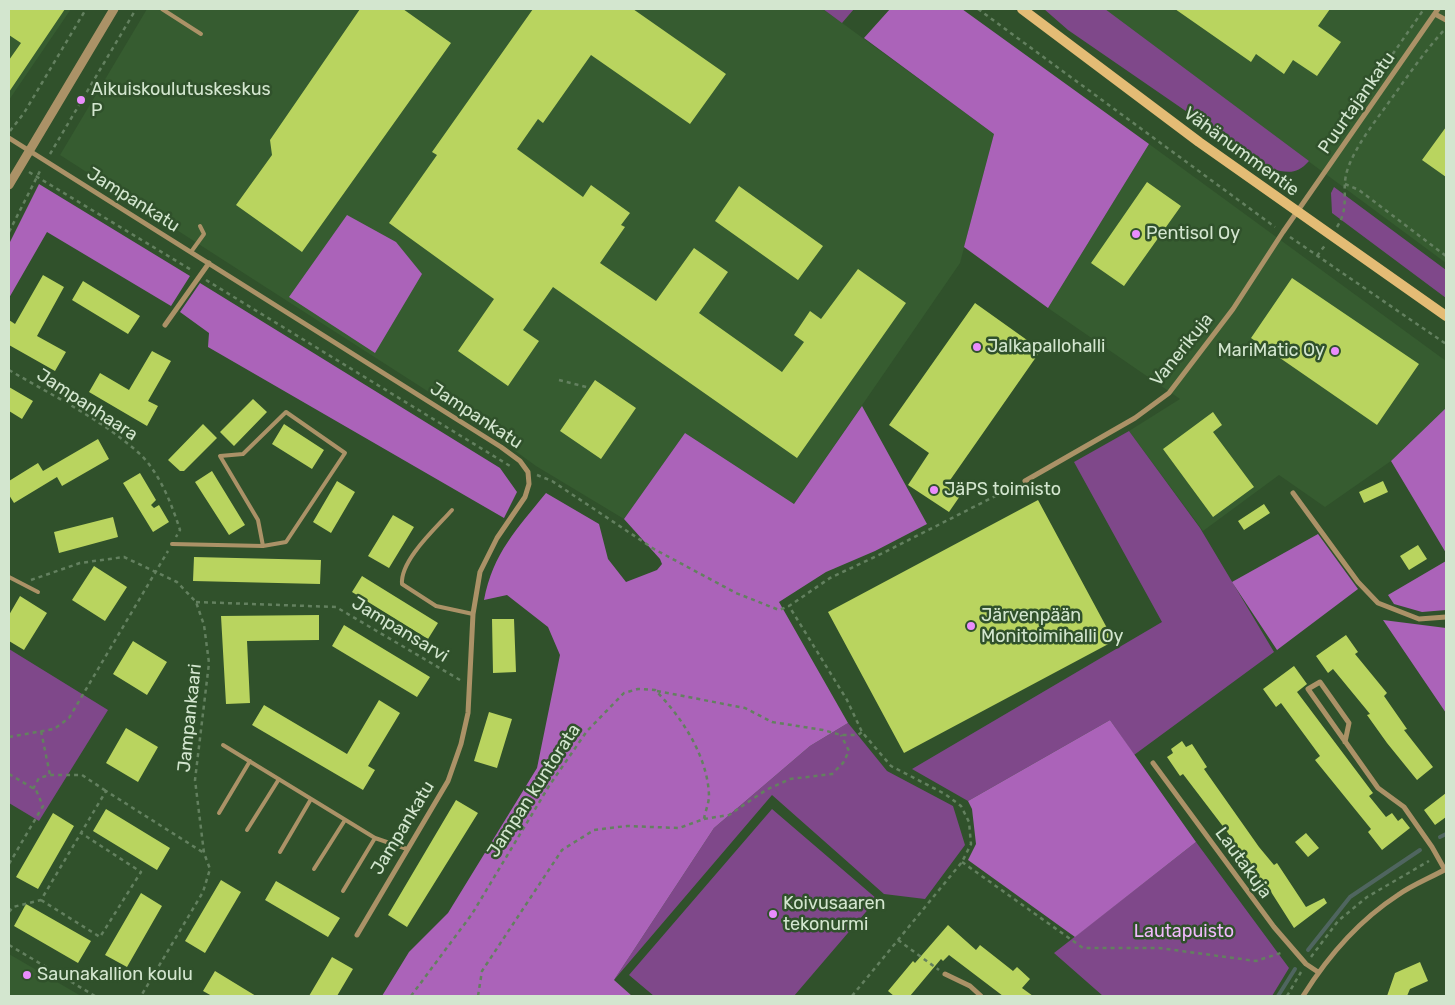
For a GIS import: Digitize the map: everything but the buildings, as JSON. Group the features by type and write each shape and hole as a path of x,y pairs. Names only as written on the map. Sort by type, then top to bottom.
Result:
{"main road":[{"name":"Vähänummentie","path":"1022,9 1114,80 1446,316"}],"street":[{"path":"9,185 28,150 114,9"},
{"path":"1436,11 1446,20"},
{"name":"Puurtajankatu","path":"1298,212 1436,11"},
{"name":"Jampankatu","path":"9,138 509,452 520,461 528,472 529,484 525,497 497,538 480,572 473,614 473,647 468,684 468,713 448,781 357,935"},
{"name":"Vanerikuja","path":"1025,480 1135,418 1169,393 1233,309 1298,212"},
{"path":"165,325 209,263"},
{"path":"1293,493 1358,582 1378,603 1419,619 1446,617"},
{"path":"1303,996 1318,972 1362,922 1398,894 1446,869 1404,807 1378,788 1308,690 1320,682 1349,723 1346,742"},
{"name":"Lautakuja","path":"1152,763 1240,884 1306,964 1318,972"},
{"path":"945,974 970,986 980,996"}],"lane":[{"path":"162,9 201,34"},
{"path":"191,252 204,234 200,226"},
{"path":"172,544 263,546 286,542 345,453 286,412 243,454 220,456 258,520 263,546"},
{"path":"452,510 417,548 401,576 402,584 436,606 473,614"},
{"path":"9,577 38,592"},
{"path":"223,745 375,838 408,849"},
{"path":"219,813 250,761"},
{"path":"247,830 279,779"},
{"path":"280,852 311,799"},
{"path":"314,869 345,820"},
{"path":"343,891 375,838"}],"path":[{"path":"9,132 24,113 86,9"},
{"path":"9,232 36,177 136,9"},
{"path":"978,9 1283,232 1446,344"},
{"path":"1327,145 1342,127 1424,9"},
{"path":"1317,256 1346,209 1345,184 1348,169 1369,130 1425,51 1446,28"},
{"path":"20,165 36,177 199,275 503,464 552,481 654,549 736,593 780,610 830,578 1025,480"},
{"path":"1345,184 1359,190 1446,256"},
{"name":"Jampanhaara","path":"9,370 110,431 142,456 168,496 180,530 69,718 54,729 9,737"},
{"path":"560,380 590,388"},
{"name":"Jampankaari","path":"21,584 80,563 124,557 156,570 177,582 196,602 204,625 209,663 195,780 204,853 210,869 203,892 141,996"},
{"name":"Jampansarvi","path":"196,602 336,607 468,684"},
{"path":"789,606 848,700 862,732 892,766 945,794 962,806 969,822 971,844 962,862 852,996"},
{"name":"Jampan kuntorata","path":"411,996 472,914 543,794 587,731 624,693 638,689 656,690 745,708 772,722 823,730 841,735"},
{"path":"656,690 673,708 694,743 703,767 709,796 704,819"},
{"path":"41,731 50,775"},
{"path":"478,996 482,971 562,850 594,830 627,826 678,828 704,819 729,816 766,790 790,779 832,774 843,763 849,751 841,735 858,736 862,732"},
{"path":"9,774 33,789 43,806 9,864"},
{"path":"33,789 39,778 50,775 82,775 204,853"},
{"path":"9,912 13,907 41,900 106,791"},
{"path":"41,900 100,937 141,872 80,833"},
{"path":"962,862 1083,948 1159,948 1256,961 1293,949"},
{"path":"898,940 945,974"},
{"path":"9,945 95,996"}],"shaded area":[{"path":"9,9 71,9 9,100"},
{"path":"147,9 823,9 994,134 960,263 794,504 685,433 624,519 536,466 474,421 60,155"},
{"path":"890,9 962,9 1149,144 1048,308 964,247 994,134 864,38"},
{"path":"1104,9 1446,9 1446,263 1304,158"},
{"path":"1149,144 1446,361 1446,408 1391,461 1325,507 1279,475 1203,531 1129,431 1180,399 1048,308"},
{"path":"39,184 190,276 171,306 47,232 9,298 9,244"},
{"path":"347,215 396,242 422,274 375,353 289,297"},
{"path":"200,283 500,468 517,492 504,518 208,347 209,333 180,312"},
{"path":"862,406 927,524 875,551 826,572 779,602 848,723 810,746 714,828 614,980 632,996 382,996 409,952 448,913 537,768 560,655 548,627 507,595 484,600 488,583 500,555 525,518 546,493 599,524 608,559 626,582 657,570 662,564 660,559 624,519 685,433 794,504"},
{"path":"1446,408 1446,553 1391,461"},
{"path":"1318,534 1358,589 1277,650 1232,582"},
{"path":"1446,561 1446,610 1422,612 1394,604 1388,595"},
{"path":"1383,620 1446,628 1446,713"},
{"path":"1110,720 1196,842 1075,937 968,860 976,844 972,809 968,801"},
{"name":"Saunakallion koulu","path":"9,954 81,996 9,996"}],"green space":[{"path":"823,9 854,9 842,23"},
{"path":"1044,9 1105,9 1309,161 1300,169 1291,172 1270,169 1068,30"},
{"path":"1334,187 1446,270 1446,298 1332,213 1331,193"},
{"path":"1129,431 1200,528 1274,652 1134,755 1110,720 968,801 912,769 1162,622 1074,462"},
{"path":"9,649 108,710 39,821 9,803"},
{"path":"848,723 887,771 953,806 965,845 925,899 884,894 772,795 614,980 714,828 810,746"},
{"name":"Koivusaaren tekonurmi","path":"772,809 877,899 794,996 654,996 629,975"},
{"name":"Lautapuisto","path":"1196,842 1289,968 1272,996 1103,996 1054,953"}],"waterway":[{"path":"1440,837 1446,834"},
{"path":"1308,950 1350,897 1420,850"},
{"path":"1278,996 1295,969"}],"place":[{"name":"Aikuiskoulutuskeskus P","path":"81,100"},
{"name":"Pentisol Oy","path":"1136,234"},
{"name":"Jalkapallohalli","path":"977,347"},
{"name":"MariMatic Oy","path":"1335,351"},
{"name":"JäPS toimisto","path":"934,490"},
{"name":"Järvenpään Monitoimihalli Oy","path":"971,626"},
{"name":"Koivusaaren tekonurmi","path":"773,914"},
{"name":"Saunakallion koulu","path":"27,975"}]}
